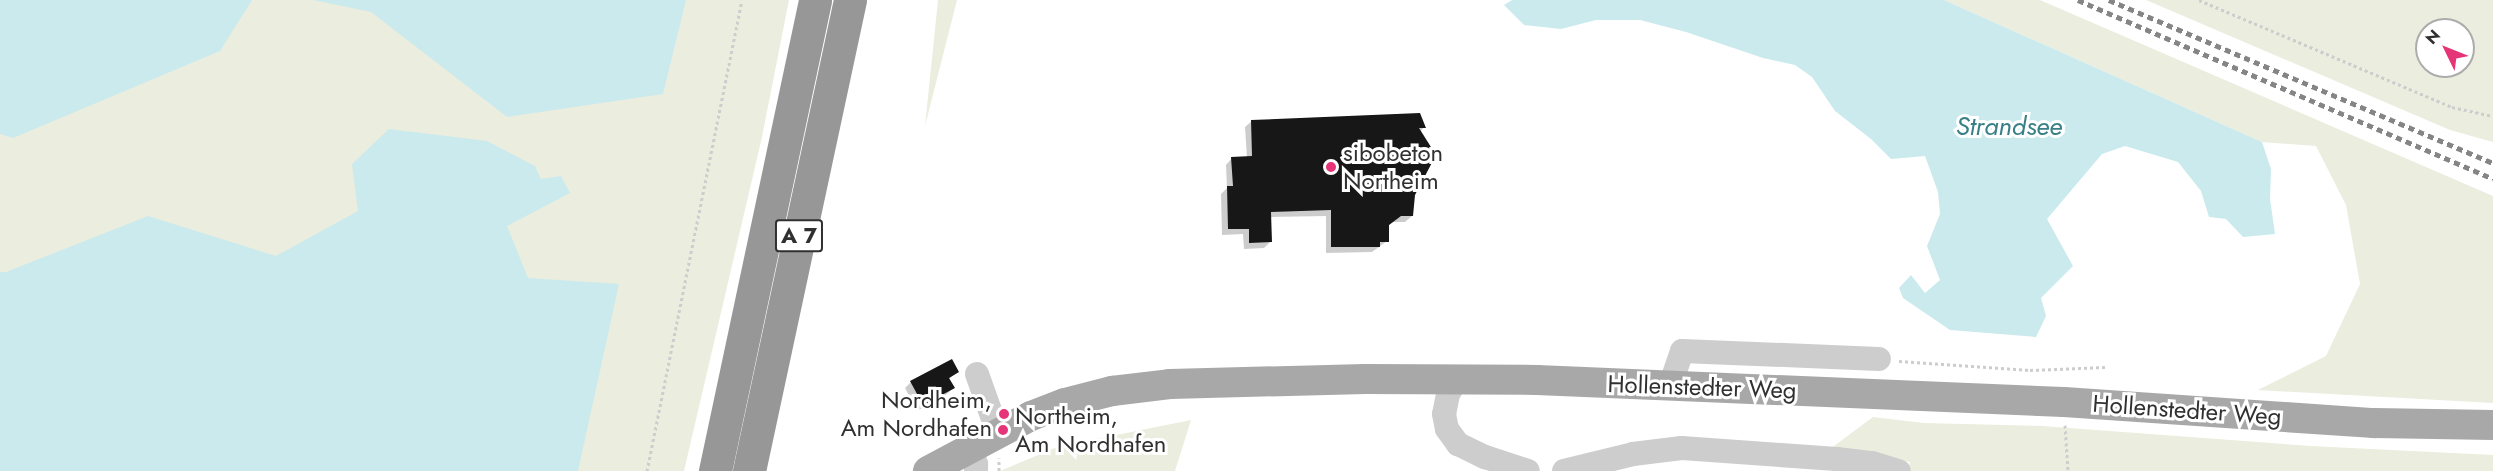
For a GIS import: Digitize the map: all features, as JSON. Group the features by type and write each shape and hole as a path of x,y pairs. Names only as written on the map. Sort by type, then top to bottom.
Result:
{"highway":[{"name":"A 7","path":"716,471 815,0"},
{"name":"A 7","path":"749,471 850,0"}],"main road":[{"name":"Hollenstedter Weg","path":"958,464 999,442 1031,416 1065,403 1112,391 1147,387 1353,379 1458,378 1670,386 2064,402 2374,423 2493,425"}],"lane":[{"path":"1670,386 1682,351 1879,359"},
{"path":"977,374 999,442"},
{"path":"1458,378 1448,394 1444,414 1447,429 1458,444 1485,457 1528,471"},
{"path":"1564,471 1633,454 1682,448 1849,460 1872,463 1899,471"}],"path":[{"path":"647,471 742,0"},
{"path":"2199,0 2452,107 2493,116"},
{"path":"1879,359 2030,370 2105,367"},
{"path":"2065,420 2068,471"},
{"path":"958,464 999,442"}],"shaded area":[{"path":"0,0 789,0 762,137 684,471 0,471"},
{"path":"938,0 957,0 925,126"},
{"path":"1944,0 2040,0 2493,196 2493,403 2258,390 2326,356 2360,284 2346,205 2316,146 2262,142"},
{"path":"2146,0 2493,0 2493,142 2450,130"},
{"path":"1873,417 1924,423 2042,426 2310,446 2493,455 2493,471 1907,471 1910,462 1830,449"},
{"path":"1191,420 1175,471 1000,471 1057,447"}],"water":[{"path":"0,0 252,0 220,51 13,138 0,134"},
{"path":"313,0 686,0 663,94 507,117 371,12"},
{"name":"Strandsee","path":"1512,0 1944,0 2262,142 2271,169 2270,199 2275,234 2243,237 2226,219 2209,217 2201,191 2178,162 2125,146 2102,154 2047,219 2073,266 2041,298 2046,316 2036,337 1950,330 1903,298 1899,288 1911,275 1925,293 1940,280 1927,246 1940,214 1938,192 1925,156 1891,159 1871,139 1835,111 1812,77 1795,65 1763,58 1686,32 1640,20 1596,20 1561,29 1524,25 1504,5"},
{"path":"389,129 487,141 535,166 541,179 561,176 570,193 507,226 528,278 619,284 578,471 0,471 0,272 6,272 148,216 276,256 358,211 352,164"}],"building":[{"name":"sibobeton Northeim","path":"1420,113 1426,128 1419,128 1436,155 1415,195 1413,216 1401,216 1389,225 1389,242 1380,242 1380,247 1331,247 1331,210 1271,212 1272,242 1249,243 1249,229 1228,229 1227,186 1233,186 1231,157 1252,156 1251,120"},
{"path":"952,359 959,372 949,378 955,388 923,405 910,381"}],"railway":[{"path":"2078,0 2493,179"},
{"path":"2109,0 2493,163"}],"place":[{"name":"sibobeton Northeim","path":"1331,167"},
{"name":"Nordheim, Am Nordhafen","path":"1004,414"},
{"name":"Northeim, Am Nordhafen","path":"1003,430"}]}
